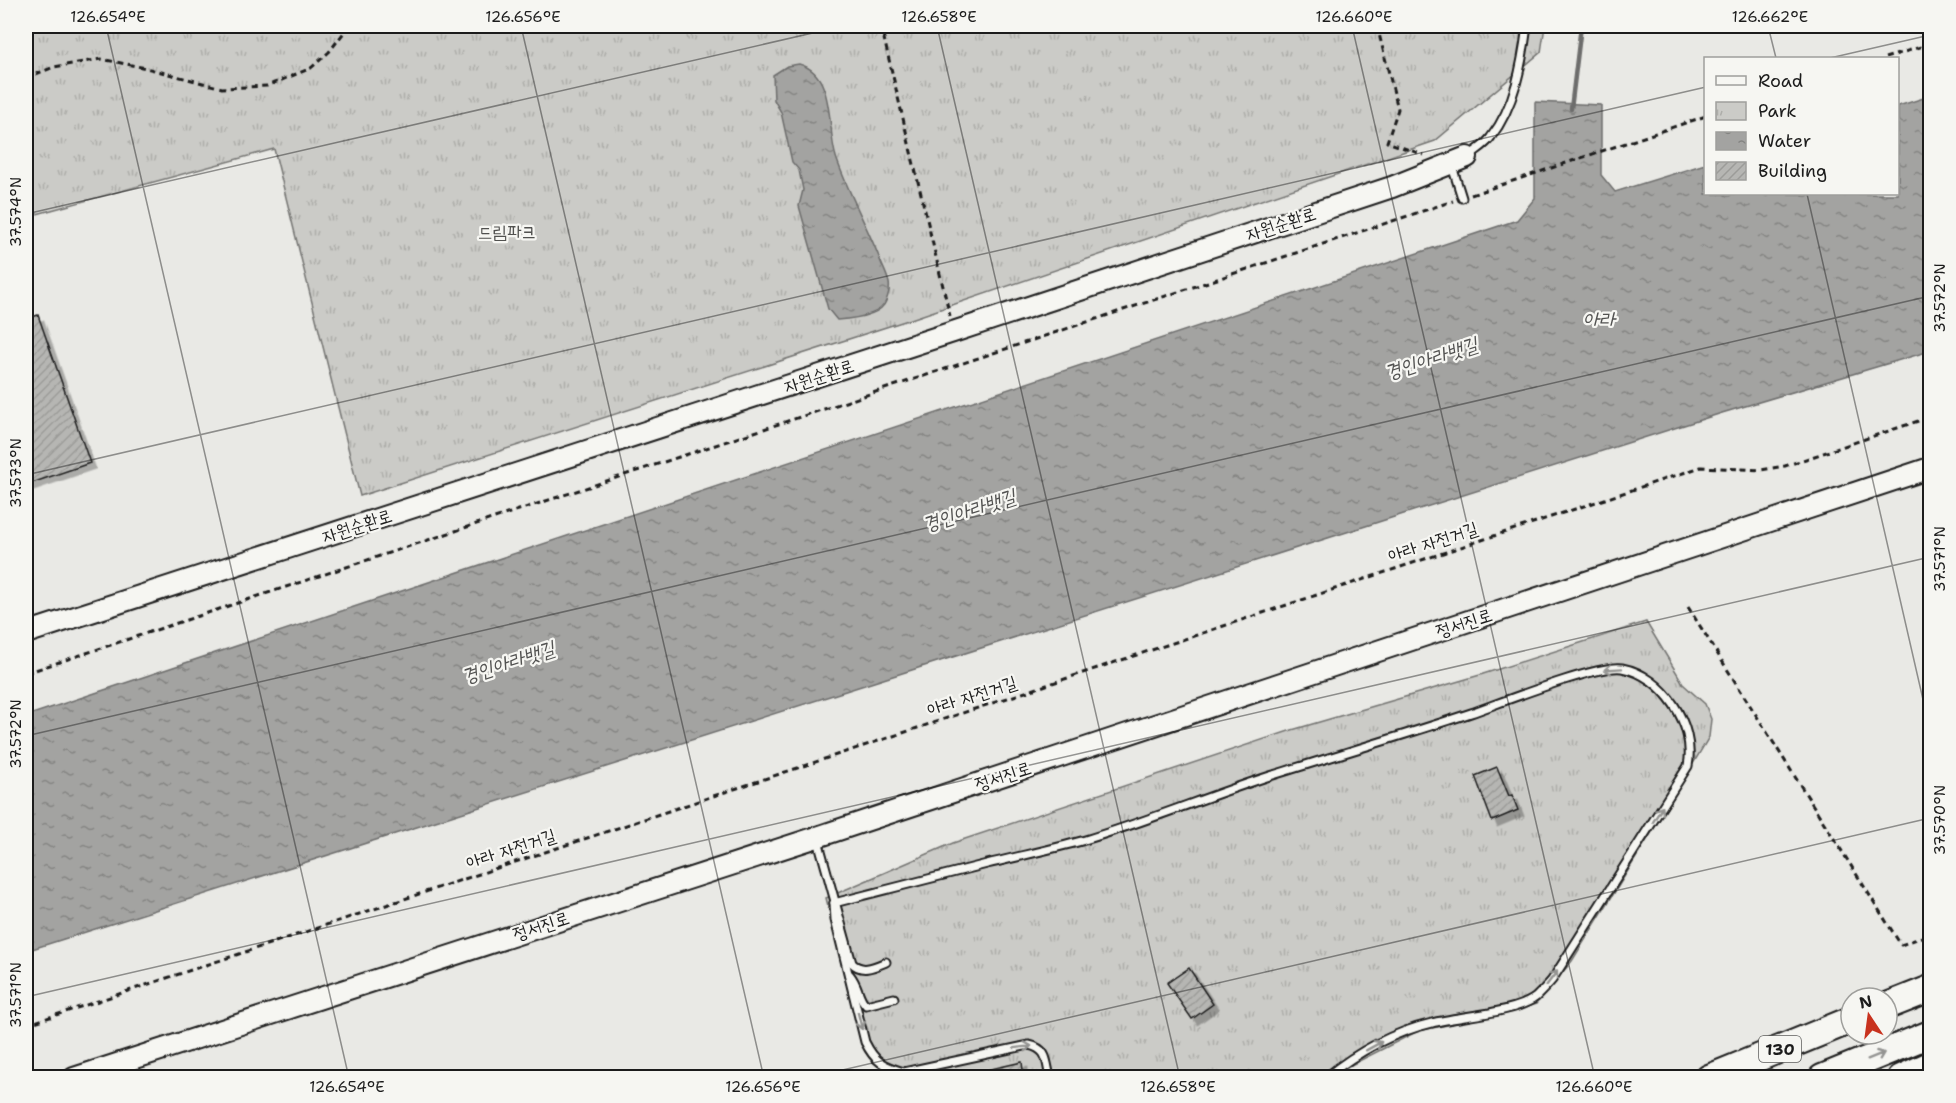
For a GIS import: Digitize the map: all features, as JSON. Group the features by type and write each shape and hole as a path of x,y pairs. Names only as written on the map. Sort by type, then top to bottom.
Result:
{"highway":[{"path":"1899,1001 1930,988"},
{"name":"130","path":"1709,1077 1839,1025"},
{"name":"130","path":"1822,1077 1930,1034"},
{"path":"1901,1077 1930,1065"}],"street":[{"name":"자원순환로","path":"26,633 953,332 1392,187 1459,161"},
{"name":"정서진로","path":"74,1077 817,837 1930,468"}],"lane":[{"name":"자원순환로","path":"1459,161 1490,139 1509,106 1523,56 1527,26"},
{"path":"1459,161 1462,198"},
{"path":"834,903 1083,840 1269,776 1397,738 1569,679 1620,668 1637,673 1650,681 1673,702 1681,717 1689,747 1688,766 1552,980 1534,998 1514,1006 1430,1023 1390,1038 1354,1057 1326,1077"},
{"path":"817,837 834,903 842,920 852,963 863,969"},
{"path":"834,903 835,920 865,1042 872,1056 886,1067 904,1072 1029,1044 1043,1051 1050,1077"},
{"path":"851,979 854,974 863,969 886,962"},
{"path":"851,979 857,983 862,1003 866,1005 894,998"}],"path":[{"path":"26,78 54,67 101,59 222,88 267,86 311,68 329,52 349,26"},
{"path":"881,26 953,332"},
{"path":"1377,26 1398,109 1388,142 1459,161"},
{"path":"1888,57 1930,44"},
{"path":"26,673 1704,117"},
{"name":"아라 자전거길","path":"26,1025 1701,467 1761,470 1785,466 1930,417"},
{"path":"1688,607 1901,945 1930,934"}],"green space":[{"name":"드림파크","path":"26,26 1545,26 1541,52 1435,141 908,320 360,496 274,149 26,217"},
{"path":"1646,622 1684,685 1705,704 1711,719 1709,737 1572,961 1536,1004 1496,1015 1418,1031 1353,1064 1335,1077 907,1078 879,1067 865,1052 826,898 953,843 1292,730 1480,675"}],"water":[{"path":"799,64 811,70 825,91 837,160 889,283 888,294 883,306 865,316 837,320 828,309 799,206 803,190 799,170 792,162 781,112 774,100 773,75 787,66"},
{"name":"아라","path":"1930,96 1930,351 1722,413 26,951 26,716 1517,220 1535,198 1535,102 1601,105 1601,175 1615,192 1704,164 1704,195 1899,195 1899,106"}],"building":[{"path":"38,315 90,463 26,485 26,319"},
{"path":"1497,767 1509,796 1512,795 1518,810 1492,821 1475,776"},
{"path":"1189,968 1213,1004 1192,1019 1167,983"},
{"path":"1022,1062 1024,1078 966,1078 965,1075"}],"waterway":[{"path":"1571,109 1581,26"}],"water label":[{"name":"경인아라뱃길","path":"1431,358"},
{"name":"경인아라뱃길","path":"969,510"},
{"name":"경인아라뱃길","path":"508,662"}]}
